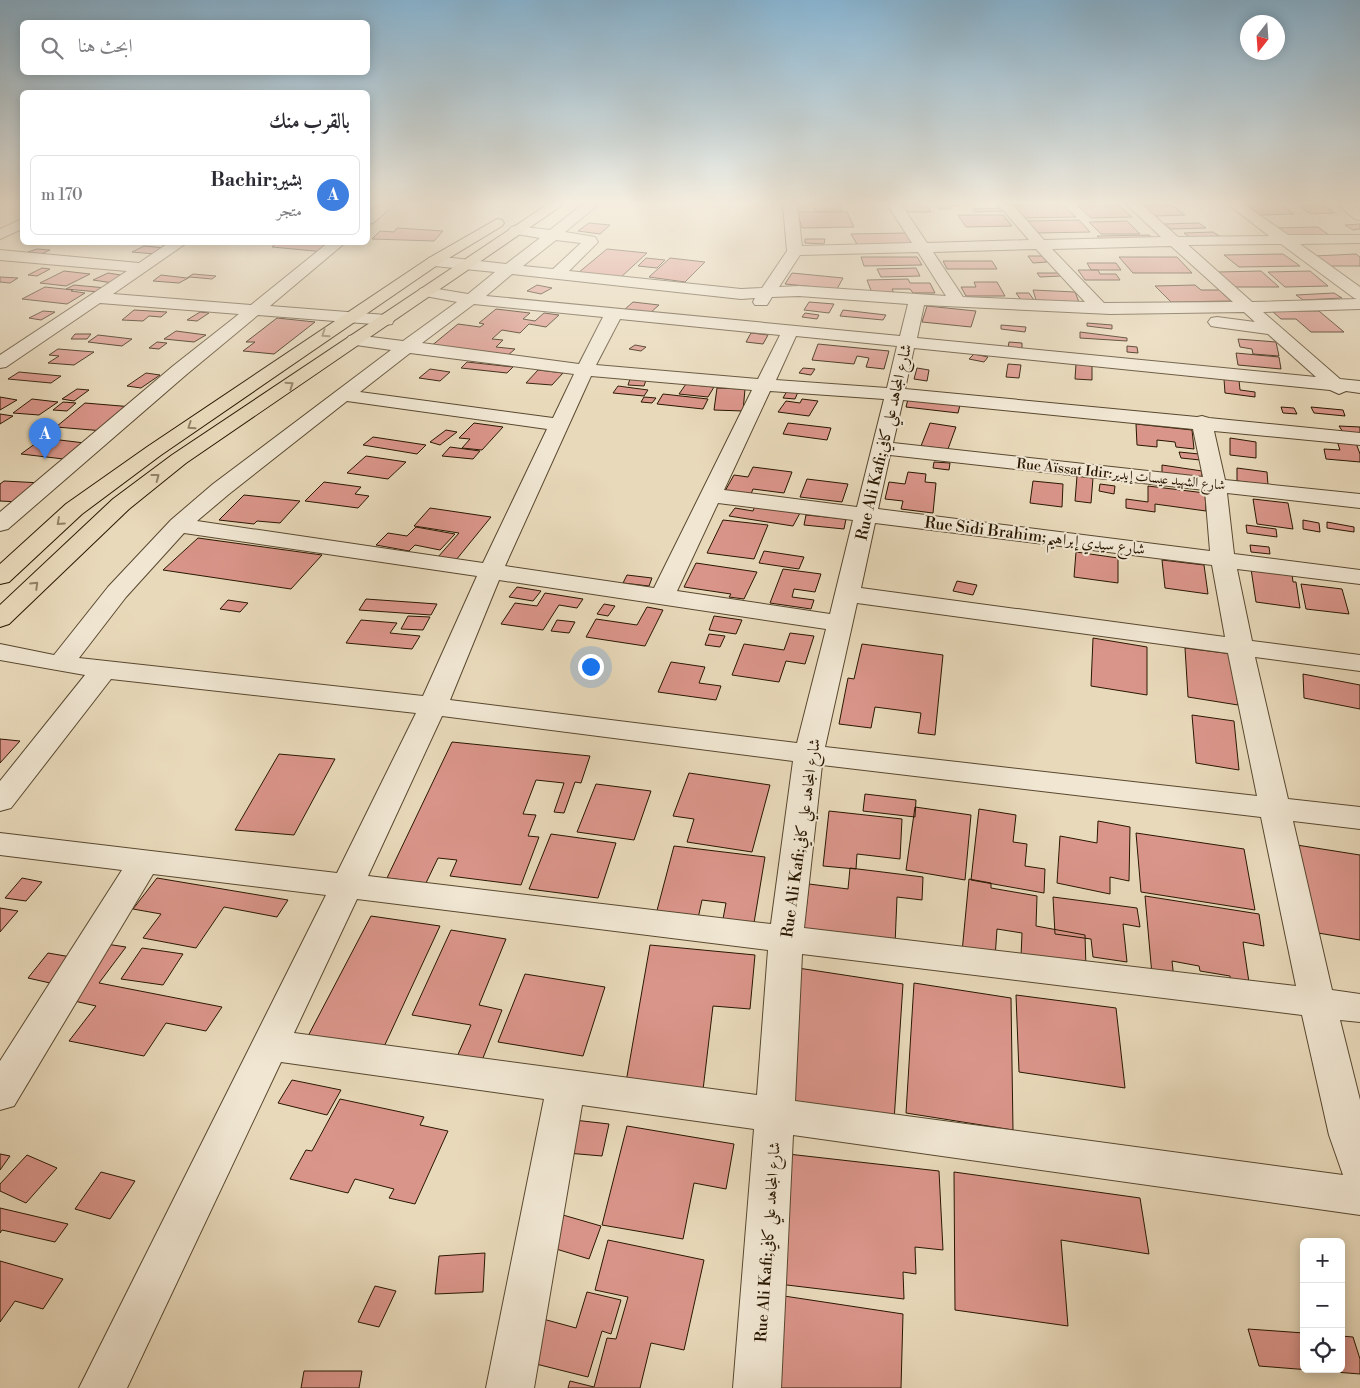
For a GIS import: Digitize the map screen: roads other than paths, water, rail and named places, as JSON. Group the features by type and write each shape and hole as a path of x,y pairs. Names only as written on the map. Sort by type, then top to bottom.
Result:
{"highway":[{"path":"0,577 74,509 154,451 422,269"},
{"path":"0,619 121,504 180,459 460,269"}],"street":[{"path":"0,363 140,269"},
{"path":"0,524 253,310 305,269"},
{"path":"61,664 117,592 179,526 221,489 510,269 730,294 799,291 917,300 1100,308 1360,304"},
{"path":"557,274 563,269"},
{"path":"744,326 783,269"},
{"path":"937,269 958,302"},
{"path":"1063,269 1100,308 1273,329"},
{"path":"1207,269 1335,384 1357,394"},
{"path":"1323,269 1360,295"},
{"path":"426,292 471,299 1335,384"},
{"path":"96,298 386,320"},
{"name":"Rue Ali Kafi;شارع المجاهد علي كافي","path":"757,1388 786,939 809,754 917,300"},
{"path":"104,1388 433,706 559,425 614,313"},
{"path":"662,596 790,331"},
{"path":"355,340 585,370 896,394 1202,422 1360,439"},
{"path":"343,395 559,425"},
{"path":"1202,422 1215,484 1223,559 1240,648 1317,1002 1356,1147"},
{"name":"Rue Aïssat Idir;شارع الشهيد عيسات إيدير","path":"882,448 1360,501"},
{"name":"Rue Sidi Brahim;شارع سيدي إبراهيم","path":"710,495 1360,577"},
{"path":"179,526 662,596 844,609 1240,648 1360,664"},
{"path":"0,652 104,670 433,706 809,754 1360,818"},
{"path":"0,800 104,670"},
{"path":"0,844 1360,1008"},
{"path":"0,1094 144,862"},
{"path":"270,1045 1360,1196"},
{"path":"510,1388 566,1086"}],"place":[{"name":"بشير;Bachir","path":"45,459"}]}
